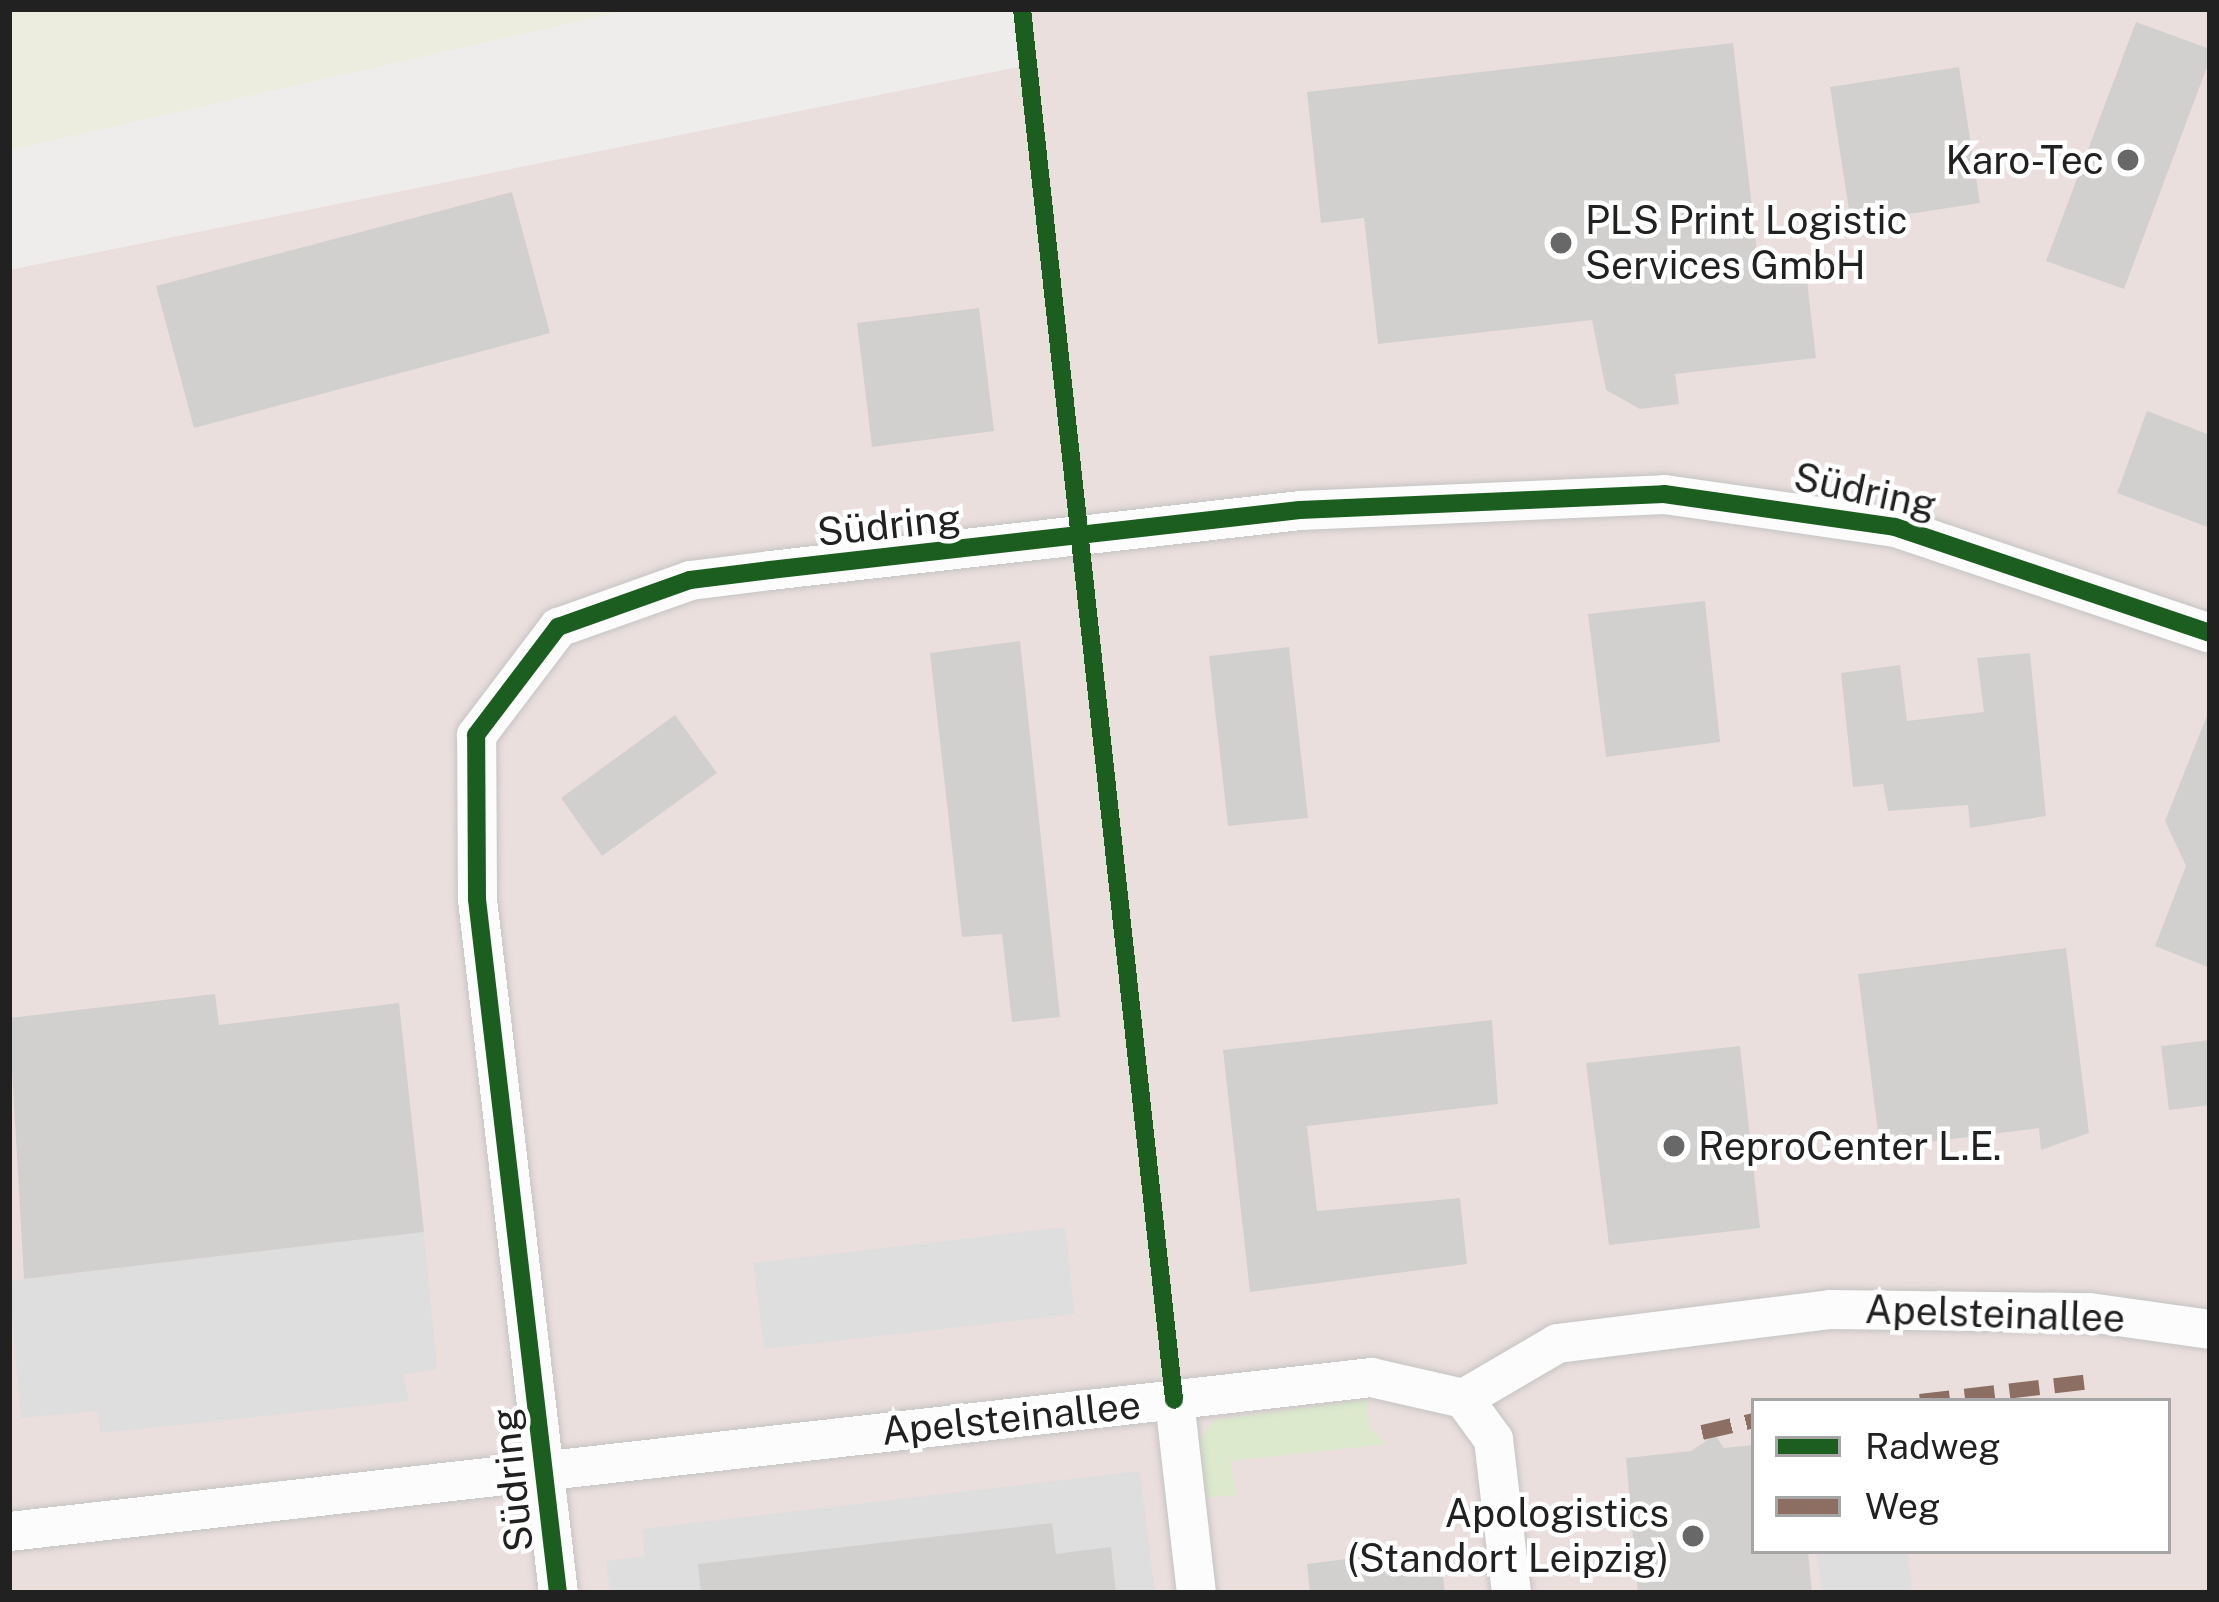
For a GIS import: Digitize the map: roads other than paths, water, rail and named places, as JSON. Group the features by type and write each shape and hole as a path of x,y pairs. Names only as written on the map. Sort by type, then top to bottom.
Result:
{"street":[{"name":"Südring","path":"558,1593 477,898 476,735 557,627 690,580 770,570 1300,510 1664,494 1894,527 2210,633"},
{"name":"Apelsteinallee","path":"9,1531 1371,1377 1463,1398 1557,1343 1830,1309 2089,1312 2210,1329"},
{"path":"1463,1398 1493,1439 1511,1593"},
{"path":"1174,1400 1196,1593"}],"place":[{"name":"Karo-Tec","path":"2128,160"},
{"name":"PLS Print Logistic Services GmbH","path":"1561,243"},
{"name":"ReproCenter L.E.","path":"1674,1146"},
{"name":"Apologistics (Standort Leipzig)","path":"1693,1536"}]}
